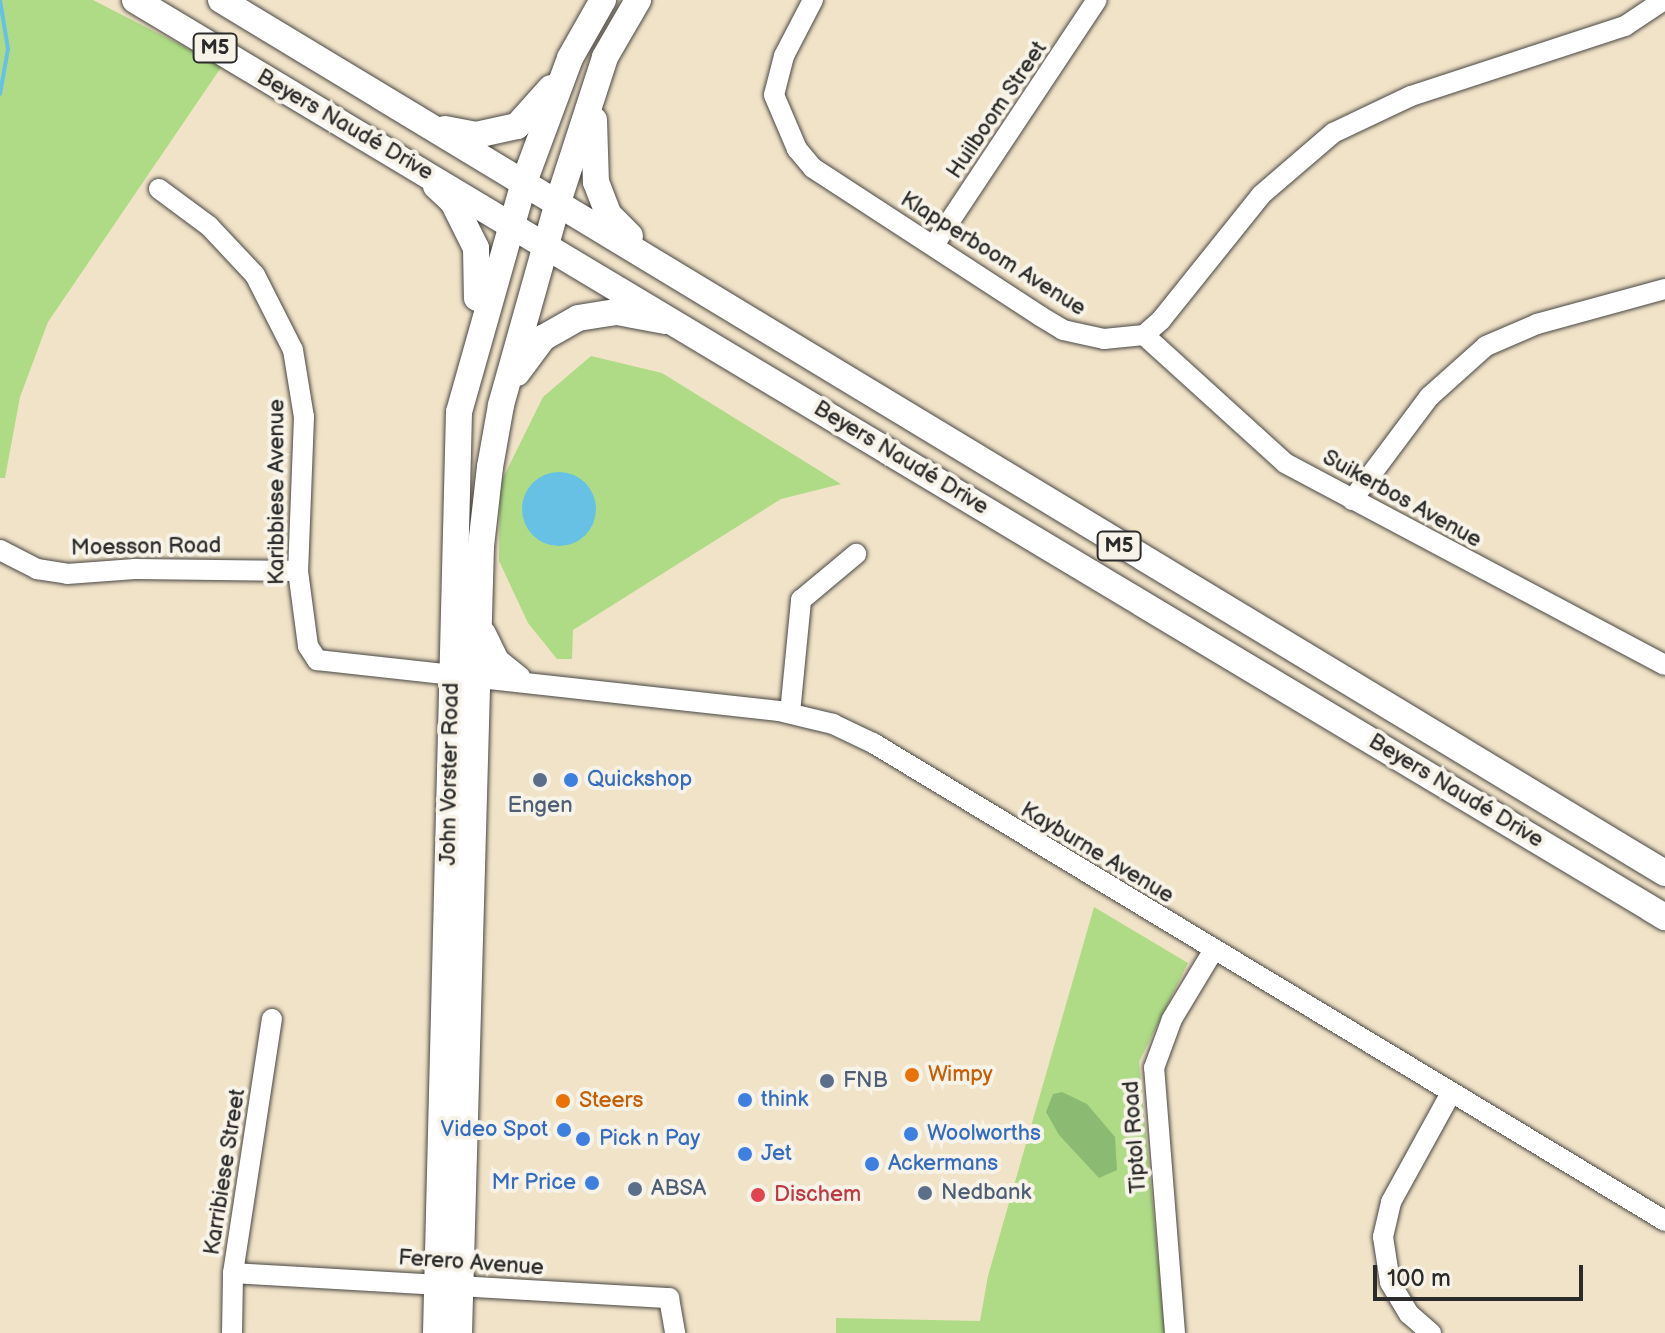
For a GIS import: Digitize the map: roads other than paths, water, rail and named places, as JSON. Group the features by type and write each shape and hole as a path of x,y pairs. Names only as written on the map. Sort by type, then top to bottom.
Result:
{"main road":[{"name":"Beyers Naudé Drive","path":"135,0 688,327 1665,917"},
{"name":"Beyers Naudé Drive","path":"221,0 1665,873"},
{"path":"419,121 476,135 517,126 540,104 603,0"},
{"path":"638,0 605,57 591,137 600,196 623,231 693,284"},
{"name":"John Vorster Road","path":"436,1333 449,1286 481,676 481,546 501,405 558,202 605,57"},
{"name":"John Vorster Road","path":"459,1333 449,1286 453,673 458,426 469,361 510,223 570,58"},
{"path":"402,158 453,202 476,248 480,272 469,361"},
{"path":"501,405 524,359 543,338 578,318 617,312 688,327"},
{"path":"480,623 496,661 518,679"}],"street":[{"name":"Klapperboom Avenue","path":"813,0 776,77 774,95 787,132 813,168 1063,330 1104,339 1144,335"},
{"name":"Huilboom Street","path":"934,245 1097,0"},
{"path":"1144,335 1180,301 1261,195 1333,133 1411,96 1625,26 1664,0"},
{"name":"Karibbiese Avenue","path":"159,189 209,226 255,275 293,350 304,417 298,571 308,646 317,660 453,673"},
{"path":"1352,500 1429,397 1486,346 1537,324 1665,289"},
{"name":"Suikerbos Avenue","path":"1144,335 1267,450 1352,500 1665,665"},
{"name":"Moesson Road","path":"0,550 37,569 67,574 135,569 298,571"},
{"path":"790,713 801,600 856,554"},
{"name":"Kayburne Avenue","path":"453,673 790,713 833,724 873,743 1665,1221"},
{"name":"Tiptol Road","path":"1175,1333 1154,1068 1172,1019 1213,951"},
{"name":"Karribiese Street","path":"232,1333 233,1273 272,1019"},
{"path":"1431,1333 1409,1314 1390,1282 1383,1237 1391,1202 1451,1093"},
{"name":"Ferero Avenue","path":"233,1273 669,1298 675,1333"}],"water":[{"path":"552,472 566,472 580,478 590,488 596,509 594,523 580,540 566,546 552,546 538,540 528,530 522,516 522,502 528,488 538,478"}],"waterway":[{"path":"0,0 8,49 0,94"}],"place":[{"name":"Engen","path":"540,780"},
{"name":"Quickshop","path":"571,780"},
{"name":"Wimpy","path":"912,1075"},
{"name":"FNB","path":"827,1081"},
{"name":"think","path":"745,1100"},
{"name":"Steers","path":"563,1101"},
{"name":"Video Spot","path":"564,1130"},
{"name":"Woolworths","path":"911,1134"},
{"name":"Pick n Pay","path":"583,1139"},
{"name":"Jet","path":"745,1154"},
{"name":"Ackermans","path":"872,1164"},
{"name":"Mr Price","path":"592,1183"},
{"name":"ABSA","path":"635,1189"},
{"name":"Nedbank","path":"925,1193"},
{"name":"Dischem","path":"758,1195"}]}
